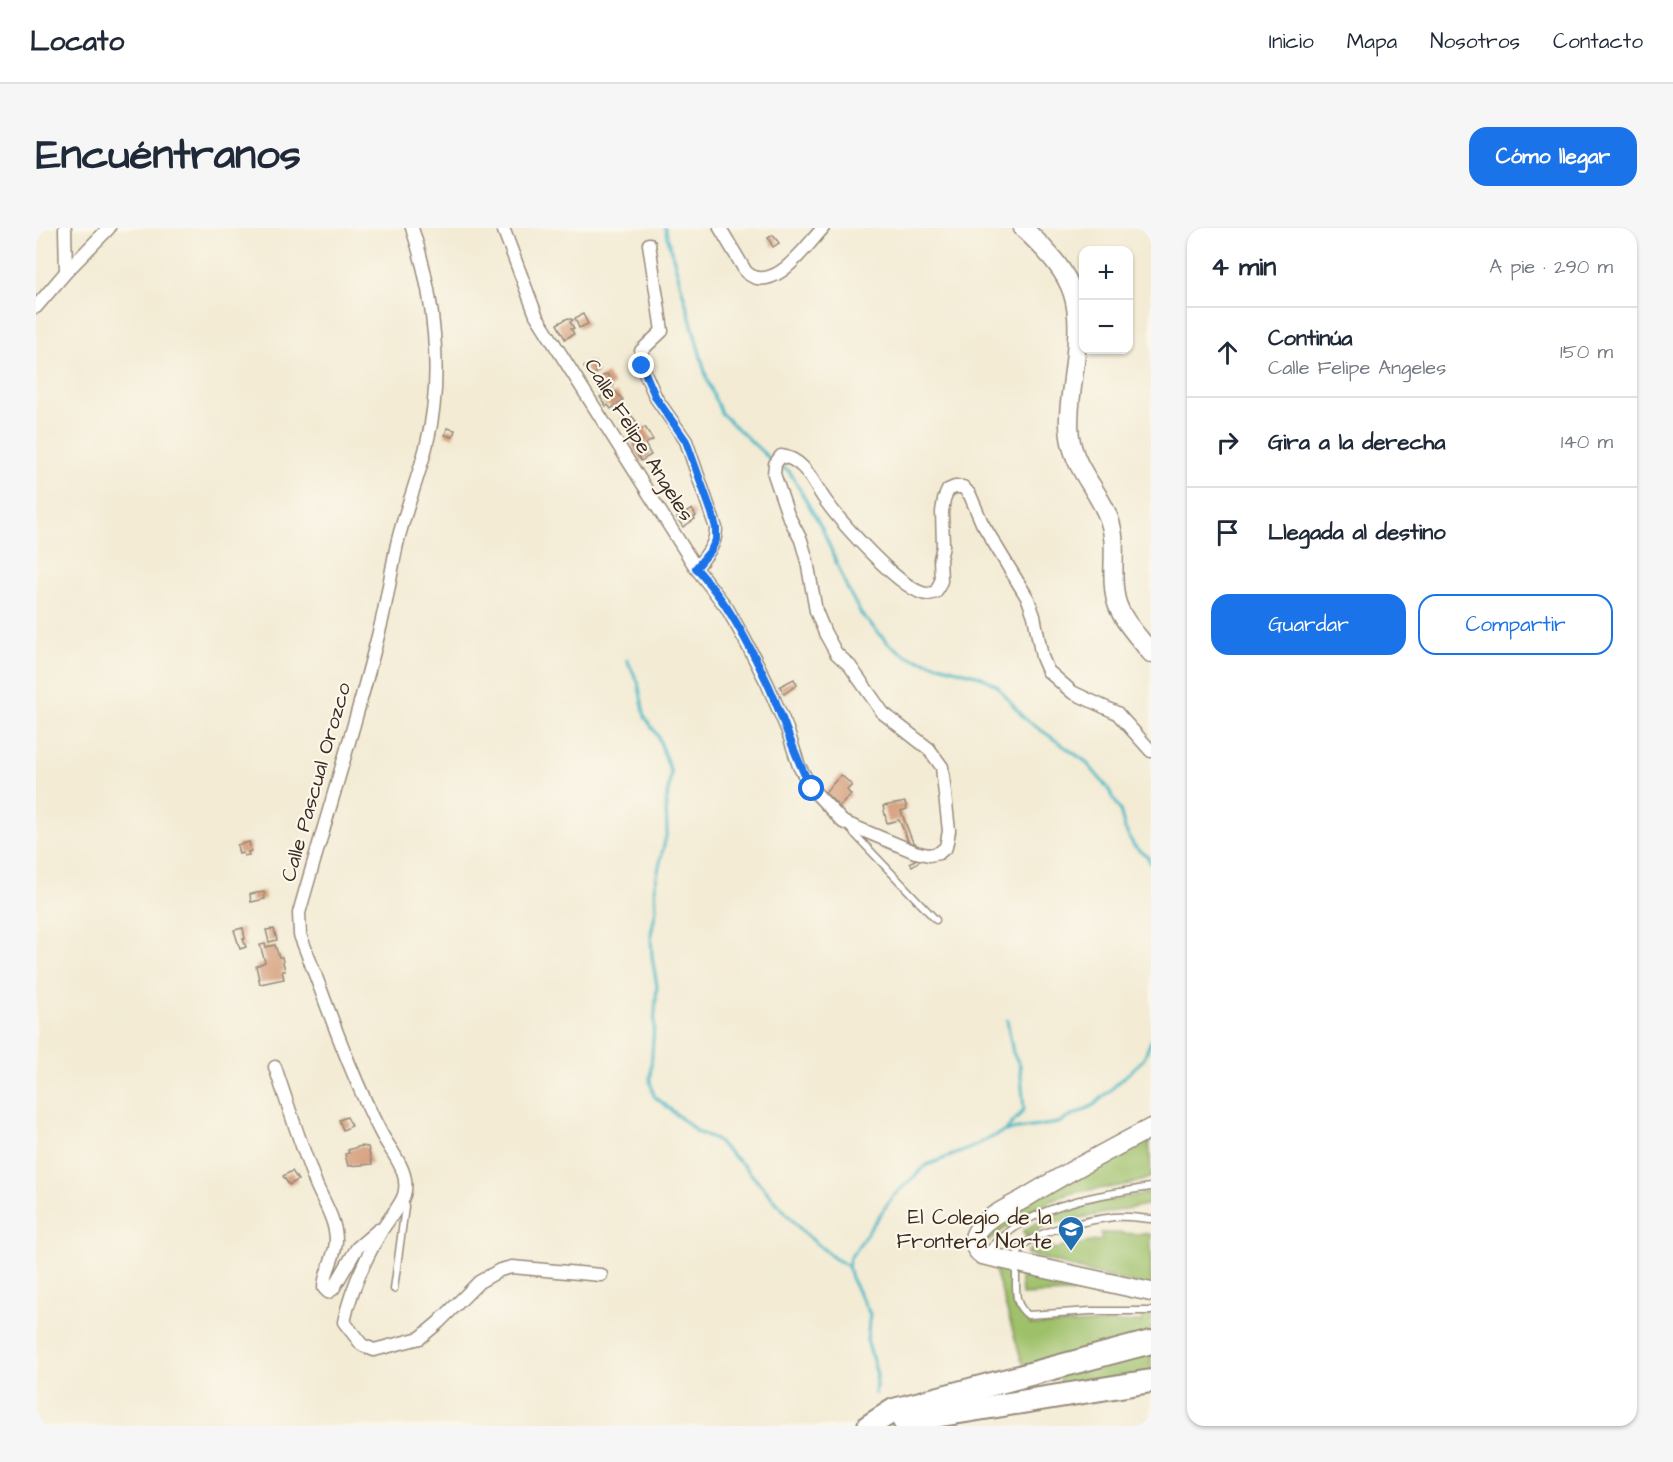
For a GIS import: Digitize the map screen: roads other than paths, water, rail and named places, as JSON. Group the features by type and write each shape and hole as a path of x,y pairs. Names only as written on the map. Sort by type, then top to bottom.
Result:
{"highway":[{"path":"869,1426 894,1410 1151,1341"},
{"path":"869,1426 1151,1381"},
{"path":"967,1426 1151,1396"}],"main road":[{"path":"1023,228 1048,252 1065,274 1074,291 1078,329 1069,411 1070,436 1081,472 1101,501 1110,520 1114,540 1116,600 1123,617 1151,653"},
{"path":"1151,1128 1074,1169 990,1219 976,1232 974,1243 978,1252 986,1256 1151,1292"}],"street":[{"path":"65,228 66,272"},
{"path":"36,307 42,291 66,272 109,228"},
{"name":"Calle Pascual Orozco","path":"404,1195 404,1177 398,1159 381,1134 351,1068 300,935 299,913 380,627 398,540 427,443 432,417 435,391 434,327 423,262 412,228"},
{"name":"Calle Felipe Angeles","path":"503,228 536,315 696,568 727,608 767,683 787,729 799,766 812,789 843,822"},
{"path":"720,228 746,272 760,279 770,279 780,274 823,228"},
{"path":"649,244 662,331 641,351 642,366 656,398 686,441 716,528 716,540 696,568"},
{"path":"843,822 915,852 929,855 939,853 946,847 949,831 942,767 929,749 884,712 850,666 836,653 825,633 816,611 804,550 788,515 774,474 775,464 782,456 796,460 839,519 890,571 908,585 927,594 936,592 941,581 942,512 948,490 963,487 970,495 982,523 1028,599 1034,616 1042,657 1048,671 1072,692 1117,713 1151,751"},
{"path":"275,1067 336,1238 335,1251 324,1282 324,1288 328,1292 333,1289 357,1248 386,1223"},
{"path":"404,1195 363,1263 344,1322 362,1345 374,1350 420,1338 479,1282 500,1270 512,1267 601,1275"}],"lane":[{"path":"843,822 936,920"},
{"path":"986,1256 990,1248 1018,1225 1052,1209 1088,1197 1151,1187"},
{"path":"394,1289 405,1207 404,1195"},
{"path":"1151,1219 1115,1217 1066,1226 1035,1237 1020,1249 1016,1263 1016,1297 1019,1307 1028,1315 1092,1311 1151,1311"}],"waterway":[{"path":"665,228 707,379 721,413 773,462"},
{"path":"779,466 789,471 822,528 847,588 861,614 889,644 909,657 980,676 997,686 1024,718 1085,761 1107,787 1120,810 1125,829 1134,846 1147,856 1151,864"},
{"path":"627,660 638,682 645,717 658,736 671,773 666,804 667,832 655,884 656,910 651,934 657,986 650,1080 654,1096 699,1133 713,1138 743,1165 803,1232 834,1258 848,1266"},
{"path":"875,1394 877,1375 867,1340 870,1314 851,1278 848,1266 850,1258 893,1196 927,1165 966,1150 1005,1131 1024,1109 1020,1065 1013,1053 1007,1020"},
{"path":"1005,1131 1058,1123 1094,1105 1143,1060 1151,1041"}],"place":[{"name":"El Colegio de la Frontera Norte","path":"1071,1252"}]}
